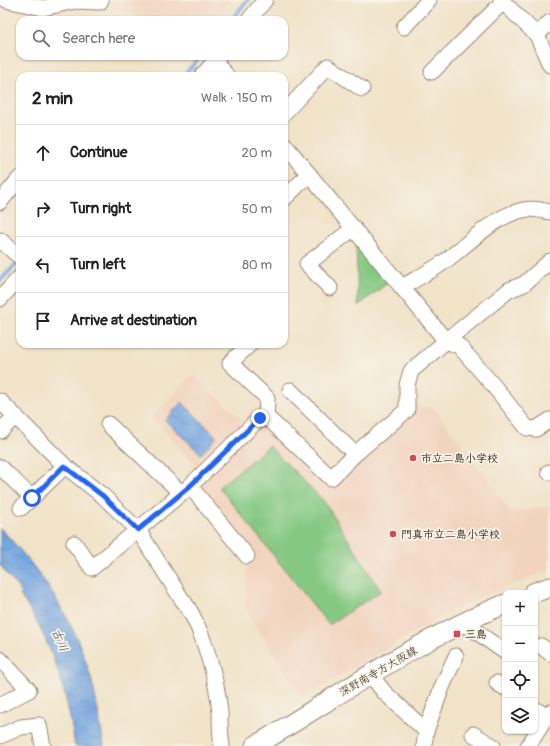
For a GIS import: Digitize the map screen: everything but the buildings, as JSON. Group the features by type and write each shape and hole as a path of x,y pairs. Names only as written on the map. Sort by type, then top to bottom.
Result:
{"main road":[{"path":"538,591 550,587"},
{"name":"深野南寺方大阪線","path":"255,746 370,674 464,623 502,605"}],"street":[{"path":"6,0 43,8 75,1 100,2 101,0"},
{"path":"252,16 265,0"},
{"path":"404,27 430,0"},
{"path":"432,72 502,1 537,35 550,66"},
{"path":"537,35 550,22"},
{"path":"206,72 216,60"},
{"path":"218,60 225,72"},
{"path":"288,109 328,66 362,88"},
{"path":"288,149 446,341 459,346 493,385 527,428 536,429 550,420"},
{"path":"288,195 309,174"},
{"path":"0,202 16,183"},
{"path":"402,287 443,262 478,235 504,218 522,210 534,209 550,212"},
{"path":"330,288 308,264 354,228"},
{"path":"0,240 16,254"},
{"path":"74,543 92,568 186,489 260,418 270,420 331,478 355,454 407,410 407,385 411,371 509,290 524,284 550,261"},
{"path":"0,299 16,281"},
{"path":"241,348 230,363 267,398 266,419"},
{"path":"290,390 355,454"},
{"path":"0,400 64,466 103,496 138,530 188,608 208,655 220,710 222,746"},
{"path":"0,431 16,416"},
{"path":"108,424 186,489 247,556"},
{"path":"0,467 26,503 64,466"},
{"path":"464,623 502,650"},
{"path":"425,739 442,687 456,656"},
{"path":"0,659 29,690 0,705"},
{"path":"370,674 425,739"},
{"path":"528,746 544,713"},
{"path":"0,736 21,727 39,725 42,746"},
{"path":"473,734 493,746"}],"shaded area":[{"path":"124,0 232,0 218,16 133,16 119,10"},
{"name":"門真市立二島小学校","path":"193,374 246,424 269,425 331,483 411,405 435,409 511,512 550,506 550,570 467,603 303,698 246,610 247,564 255,556 197,487 205,476 151,417"}],"green space":[{"path":"356,244 389,282 358,306"},
{"path":"269,446 323,500 381,591 329,625 219,487"}],"water":[{"path":"182,402 217,437 201,454 165,420"},
{"name":"古川","path":"0,528 31,563 57,601 68,621 78,642 93,686 104,746 75,746 63,686 49,648 41,630 20,595 22,593 0,565"}],"waterway":[{"path":"234,16 248,0"},
{"path":"187,72 197,60"},
{"path":"0,281 16,264"}],"place":[{"name":"市立二島小学校","path":"413,458"},
{"name":"門真市立二島小学校","path":"393,534"},
{"name":"三島","path":"457,634"}],"route":[{"path":"32,498 64,466 103,496 138,530 190,486 260,418"}]}
